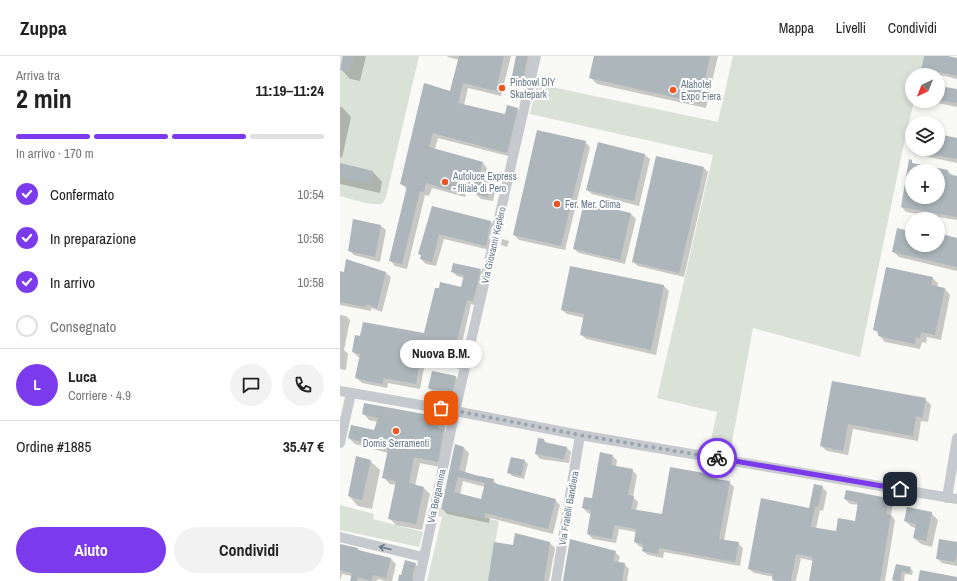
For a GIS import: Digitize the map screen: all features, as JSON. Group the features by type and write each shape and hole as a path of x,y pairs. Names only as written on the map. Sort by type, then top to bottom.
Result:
{"street":[{"name":"Via Giovanni Keplero","path":"455,411 536,56"},
{"path":"340,391 580,435 952,498 957,438"},
{"path":"340,442 351,393"},
{"name":"Via Bergamina","path":"419,581 455,411"},
{"name":"Via Fratelli Bandiera","path":"556,581 580,435"},
{"path":"340,537 423,557"}],"shaded area":[{"path":"340,56 419,56 386,197 380,204 367,203 340,196"},
{"path":"733,56 924,56 921,68 905,68 905,108 912,108 910,116 905,116 905,139 860,357 753,328 730,453 709,449 717,412 657,398 713,155 530,114 537,84 718,122"},
{"path":"340,505 374,514 373,519 423,532 419,547 340,530"},
{"path":"439,508 499,521 488,581 427,581 442,517 437,516"}],"building":[{"path":"343,56 354,56 350,72 340,70"},
{"path":"459,56 504,56 496,91 463,83 458,103 505,114 507,105 518,108 507,153 433,133 429,147 483,162 479,176 492,181 488,197 475,194 477,183 463,180 460,193 426,183 424,192 420,191 402,264 389,261 407,186 400,184 424,83 450,91"},
{"path":"516,56 528,56 523,79 512,76"},
{"name":"Atahotel Expo Fiera","path":"594,56 710,56 700,103 589,78"},
{"path":"924,56 948,56 957,58 957,76 945,73 945,68 921,68"},
{"path":"945,87 957,89 957,103 945,101"},
{"path":"537,130 586,141 561,246 513,235"},
{"path":"945,135 957,138 957,159 940,156 945,156"},
{"path":"598,142 645,154 634,201 586,190"},
{"path":"656,156 704,167 679,273 632,262"},
{"path":"909,159 912,160 912,163 917,164 908,164"},
{"path":"340,163 373,171 370,184 340,177"},
{"path":"945,169 948,170 948,174 957,176 957,217 945,215 945,212 929,212 901,207 905,183 905,204 945,204"},
{"path":"584,202 631,213 620,260 573,249"},
{"path":"432,206 491,221 486,246 439,234 432,262 420,259 421,255 418,254"},
{"path":"353,219 381,225 375,257 348,251"},
{"path":"897,228 905,230 905,252 945,252 945,235 957,238 957,267 892,252"},
{"path":"346,259 386,272 377,308 367,304 366,307 340,302 340,271 344,272"},
{"path":"453,263 481,269 473,301 467,300 457,340 464,342 458,365 435,360 437,351 422,348 416,384 384,378 382,384 355,378 360,354 352,352 355,335 360,336 363,322 424,333 435,288 439,288 440,282 461,287 464,275 451,272"},
{"path":"570,266 664,285 651,350 580,335 584,314 561,310"},
{"path":"886,267 933,277 931,285 945,288 935,335 921,332 920,338 916,337 915,344 878,336 879,331 873,330"},
{"path":"432,371 456,376 451,400 441,397 442,391 428,388"},
{"path":"832,381 926,398 922,418 916,416 913,436 848,424 843,451 820,446"},
{"path":"364,403 440,417 438,428 444,429 438,462 414,457 409,483 424,487 416,524 388,519 396,481 382,478 388,449 348,438 351,425 374,430 378,418 362,414"},
{"path":"538,438 544,439 544,442 567,447 564,459 535,454"},
{"path":"455,444 464,447 459,470 494,479 493,483 556,499 548,529 485,513 484,518 441,509","holes":["458,477 485,483 481,499 454,492"]},
{"path":"600,452 613,455 611,465 633,469 628,495 634,496 631,509 662,514 670,467 715,475 715,479 730,481 719,539 739,542 735,562 659,548 658,554 642,551 643,544 634,542 636,529 614,525 612,539 587,534 591,510 582,508 584,497 592,498"},
{"path":"356,456 371,460 362,500 348,496"},
{"path":"511,457 525,460 521,476 507,473"},
{"path":"814,484 823,486 818,507 815,506 811,527 836,531 838,518 855,521 858,502 844,499 846,490 888,498 886,514 891,515 880,581 809,581 813,557 796,554 791,581 772,580 773,574 748,569 761,498 809,508"},
{"path":"907,507 932,512 926,541 913,538 916,524 904,521"},
{"path":"515,533 550,542 544,581 488,581 494,542 513,545"},
{"path":"570,539 616,551 613,561 625,563 622,581 563,581"},
{"path":"939,539 957,542 955,562 936,559"},
{"path":"340,544 391,558 386,578 373,575 371,581 358,577 357,581 350,581 352,573 340,570"},
{"path":"405,560 416,563 412,578 413,581 398,581"},
{"path":"896,564 911,567 909,573 902,571 900,581 892,580"},
{"path":"920,570 957,577 957,581 918,581"}],"way so far":[{"path":"441,408 580,435 717,458"}],"place":[{"name":"Pinbowl DIY Skatepark","path":"502,88"},
{"name":"Atahotel Expo Fiera","path":"673,90"},
{"name":"Autoluce Express - filiale di Pero","path":"445,182"},
{"name":"Fer. Mer. Clima","path":"557,204"},
{"name":"Nuova B.M.","path":"441,408"},
{"name":"Domis Serramenti","path":"396,431"}],"route":[{"path":"717,458 900,489"}]}
